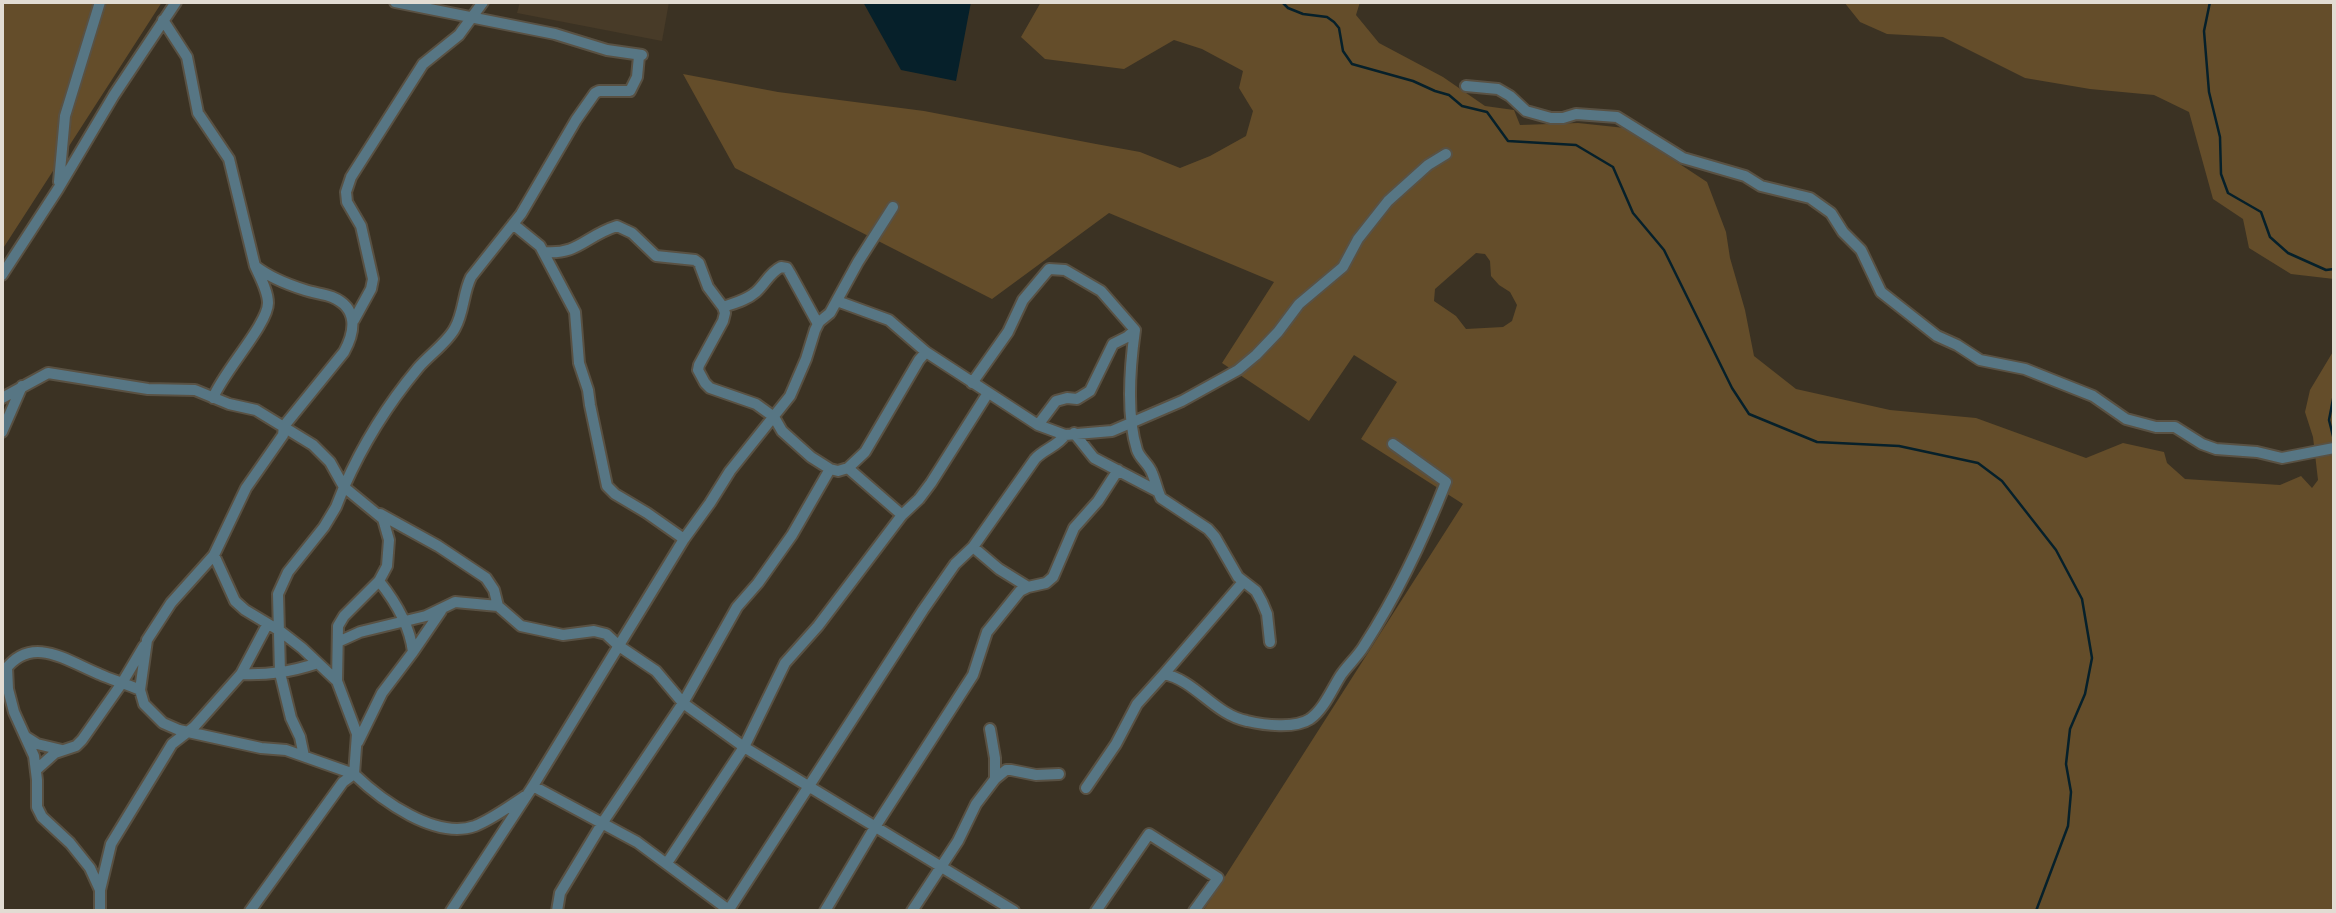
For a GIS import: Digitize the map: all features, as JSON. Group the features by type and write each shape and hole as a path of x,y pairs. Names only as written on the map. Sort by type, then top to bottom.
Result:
{"street":[{"path":"58,189 65,116 100,2"},
{"path":"163,20 169,2"},
{"path":"2,275 58,189 114,94 176,2"},
{"path":"304,756 300,737 291,719 280,673 278,594 282,583 297,558 324,527 336,508 358,456 402,387 432,351 451,335 456,327 471,276 522,214 576,120 595,93 603,90 630,91 637,77 640,55 607,50 555,34 395,2"},
{"path":"36,770 47,758 76,746 82,740 122,683 171,603 214,555 246,488 283,435 284,426 344,352 350,340 354,320 371,289 373,279 361,226 347,202 346,192 351,177 423,64 459,35 483,2"},
{"path":"163,20 187,57 198,113 229,159 256,266 269,300 262,322 221,381 213,398"},
{"path":"1466,86 1499,89 1526,111 1551,118 1576,114 1617,117 1683,158 1745,176 1761,186 1810,198 1830,213 1843,232 1861,250 1881,292 1937,336 1980,360 2025,369 2093,396 2126,419 2156,427 2175,427 2202,444 2216,449 2257,452 2282,458 2334,448"},
{"path":"837,301 889,320 926,352 1038,425 1069,434 1112,431 1182,401 1224,378 1256,355 1299,304 1343,267 1358,239 1388,201 1428,165 1446,154"},
{"path":"451,911 530,790 684,540 730,471 790,396 818,324 830,313 893,207"},
{"path":"513,224 540,246 575,312 579,363 589,390 593,424 607,486 684,540"},
{"path":"544,252 573,250 596,233 621,226 656,256 689,258 699,263 708,287 725,313 698,370 700,375 710,388 755,404 774,417 782,431 811,457 830,469 838,471 848,468 865,452 926,352"},
{"path":"256,266 296,287 335,298 349,309 354,320"},
{"path":"723,307 737,303 754,293 769,274 781,267 787,268 818,324"},
{"path":"972,383 1012,326 1023,300 1052,268 1065,270 1101,291 1135,330"},
{"path":"1135,330 1130,361 1132,424 1138,452 1152,471 1161,499 1208,529 1231,567 1243,582 1256,591 1266,614 1270,642"},
{"path":"1038,425 1056,401 1068,397 1077,399 1090,391 1113,344 1135,330"},
{"path":"2,398 48,373 148,389 195,390 256,410 313,445 330,462 344,487 383,519 390,540 387,566 379,581 344,616 338,626 337,681 357,734 354,774 343,782 250,911"},
{"path":"2,432 22,386"},
{"path":"667,863 744,747 785,663 818,626 902,514 919,499 988,393"},
{"path":"759,435 782,431"},
{"path":"1069,434 1094,458 1157,491"},
{"path":"530,790 603,822 637,842 729,911 955,564 973,547 1035,459 1069,434"},
{"path":"1164,674 1176,678 1227,714 1245,721 1271,725 1291,724 1308,721 1316,713 1375,628 1417,549 1446,482 1393,444"},
{"path":"848,468 902,514"},
{"path":"557,911 560,893 603,822 683,703 737,607 758,583 792,535 830,469"},
{"path":"825,911 875,827 973,675 987,632 1020,592 1053,578 1074,528 1098,500 1118,470"},
{"path":"373,511 402,524 486,578 494,590 498,606"},
{"path":"973,547 999,569 1028,587"},
{"path":"214,555 235,601 267,625 280,631 337,681"},
{"path":"379,581 405,623 412,638 413,652"},
{"path":"1086,788 1116,744 1137,704 1243,582"},
{"path":"338,642 360,632 405,623 462,602 498,606 521,626 563,635 594,631 606,634 656,671 683,703 744,747 1014,911"},
{"path":"357,744 382,694 442,609"},
{"path":"100,911 100,890 111,844 172,744 189,731 240,674 267,625"},
{"path":"147,640 140,690 144,704 163,723 179,730 261,748 286,750 354,774 377,796 433,825 460,828 474,826 530,790"},
{"path":"100,890 90,868 77,851 41,817 37,807 34,756 14,712 5,671 24,653 52,653 140,690"},
{"path":"240,674 266,675 318,663"},
{"path":"990,729 995,779"},
{"path":"26,737 37,744 62,750"},
{"path":"912,911 958,841 976,804 995,779 1006,770 1036,775 1059,774"},
{"path":"1096,911 1149,834 1218,878 1194,911"}],"shaded area":[{"path":"2,2 162,2 2,250"},
{"path":"520,2 669,2 662,41 517,13"},
{"path":"1041,2 1360,2 1356,15 1379,43 1443,77 1485,106 1514,110 1520,125 1578,123 1625,128 1707,182 1726,232 1754,356 1796,389 1890,410 1976,418 2086,458 2123,443 2164,452 2167,463 2185,479 2280,485 2301,476 2312,488 2318,480 2313,437 2305,412 2310,390 2334,350 2334,911 1203,911 1463,504 1361,439 1397,382 1354,355 1309,421 1222,363 1274,282 1109,213 992,299 735,168 683,74 778,92 924,111 1140,152 1180,168 1210,156 1246,136 1253,111 1239,88 1243,71 1202,49 1174,40 1124,69 1045,59 1021,37","holes":["1476,253 1485,254 1490,261 1491,276 1510,292 1517,305 1512,321 1503,327 1466,329 1456,316 1434,301 1435,289"]},
{"path":"1844,2 2334,2 2334,279 2291,274 2249,248 2243,219 2213,199 2189,112 2154,95 2090,89 2025,78 1943,37 1887,34 1860,22"}],"water":[{"path":"863,2 971,2 956,81 901,70"}],"waterway":[{"path":"1282,2 1288,8 1303,14 1327,17 1334,22 1339,28 1343,51 1352,64 1413,81 1449,95 1462,106 1487,112 1508,141 1576,145 1613,167 1633,213 1664,250 1732,388 1749,414 1817,442 1899,446 1978,463 2002,481 2056,550 2082,599 2092,658 2085,694 2070,729 2066,764 2071,792 2068,826 2036,911"},
{"path":"2210,2 2204,31 2209,92 2220,137 2221,174 2228,193 2261,212 2270,237 2288,253 2326,270 2334,269"},
{"path":"2334,394 2329,420 2334,440"}]}
